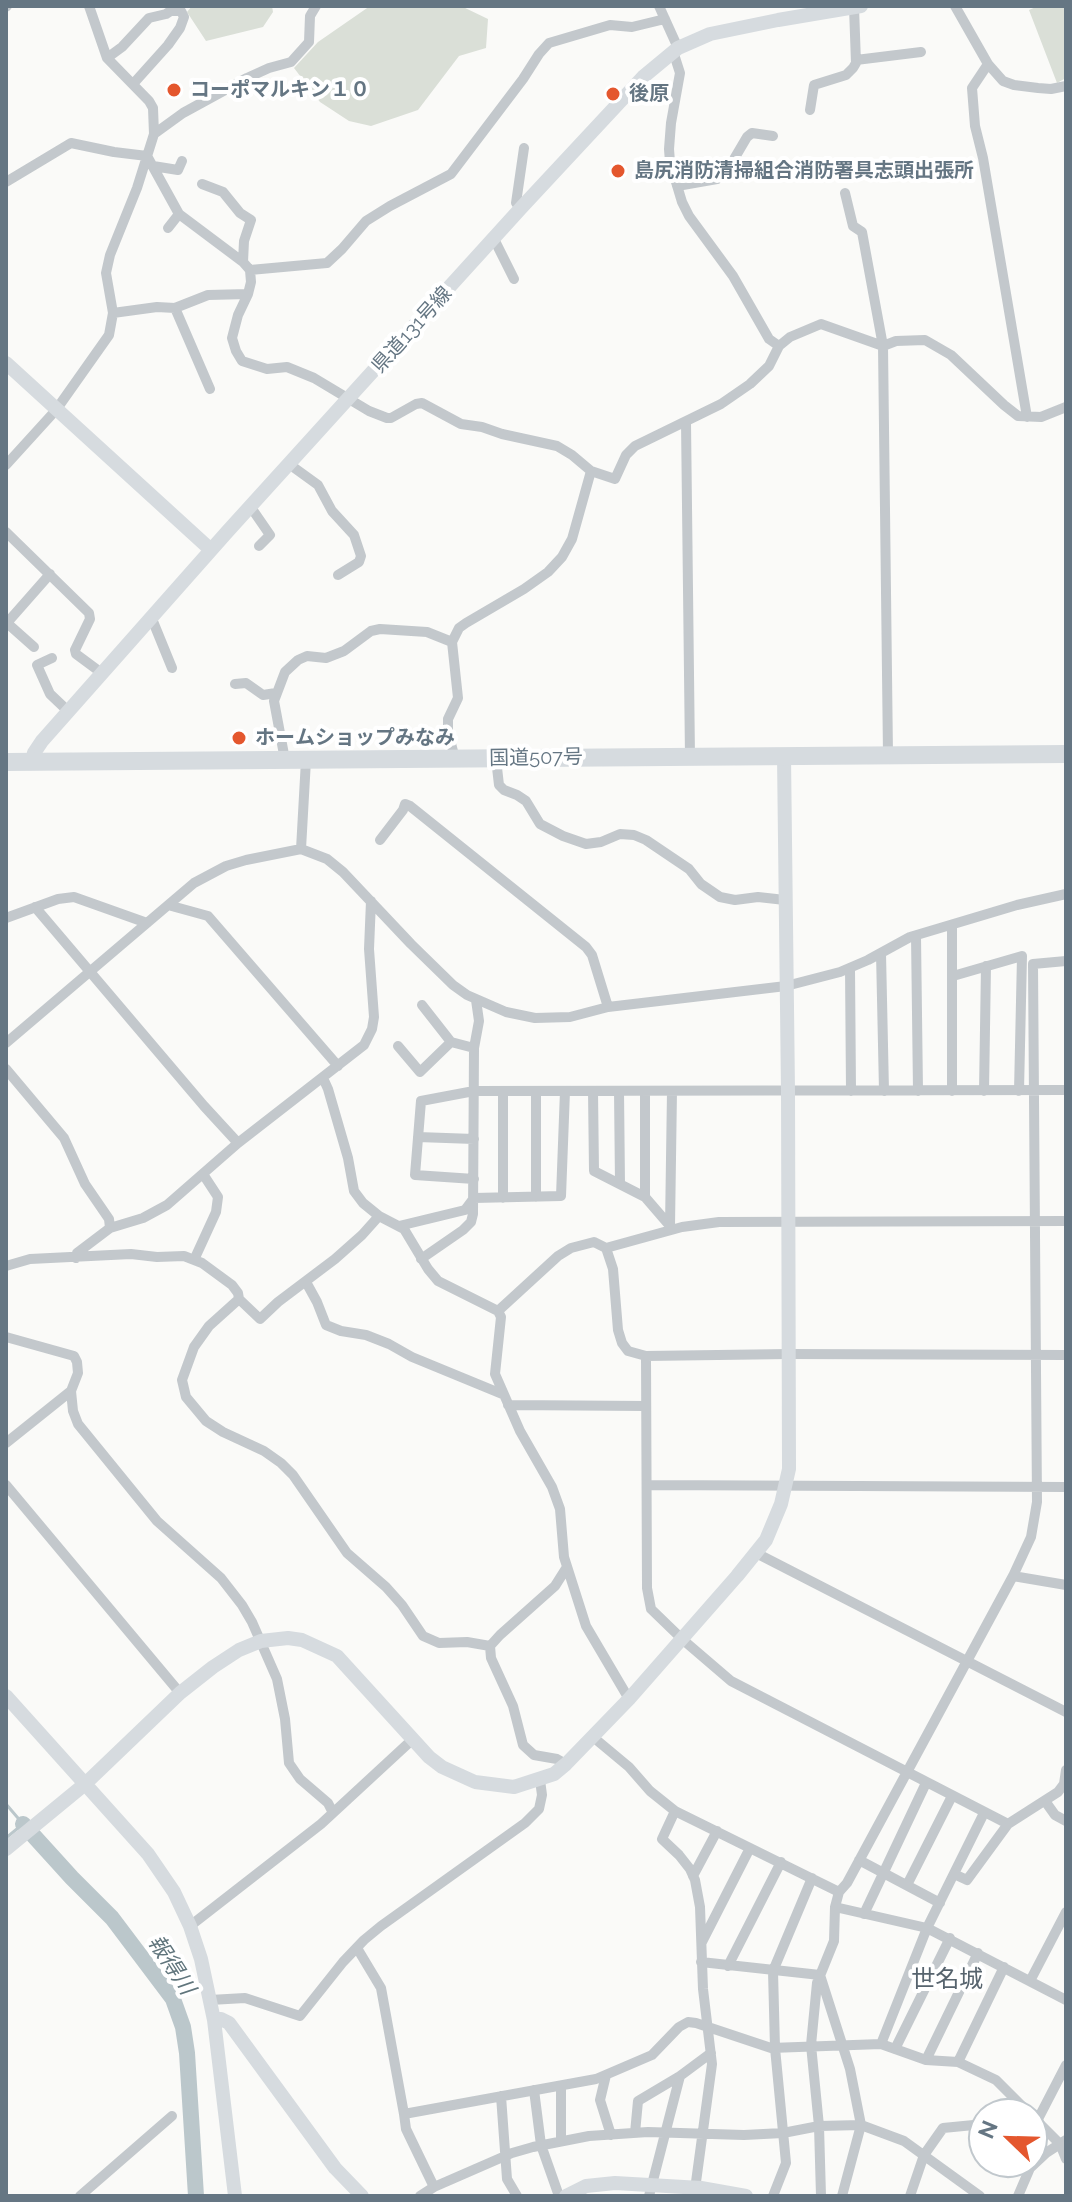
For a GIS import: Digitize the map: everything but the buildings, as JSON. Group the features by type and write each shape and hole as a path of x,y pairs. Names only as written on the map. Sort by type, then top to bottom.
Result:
{"highway":[{"name":"国道507号","path":"6,762 1066,754"}],"street":[{"path":"6,465 56,410 109,335 113,313 106,273 110,255 137,188 154,134 153,108 107,58 89,6"},
{"path":"154,134 183,113 247,78 291,62 309,42 310,16 316,6"},
{"path":"659,6 676,50 680,73 668,142 670,162 682,202 733,276 769,339 779,346"},
{"path":"955,6 988,64 1003,81 1051,89 1066,86"},
{"path":"810,110 814,85 846,75 853,68 856,60 857,7"},
{"name":"県道131号線","path":"31,762 37,748 250,506 643,77 676,50 714,33 820,9 857,7"},
{"path":"107,58 149,18 173,9 181,11 184,17 180,28 133,84"},
{"path":"147,156 179,214 246,266 327,263 366,221 451,174 549,43 610,25 632,27 665,19"},
{"path":"856,60 921,52"},
{"path":"988,64 972,88 975,126 986,172 1027,417"},
{"path":"677,186 723,176 747,137 752,133 773,136"},
{"path":"6,182 71,143 147,156"},
{"path":"521,208 516,203 524,148"},
{"path":"153,166 178,170 182,161"},
{"path":"202,184 223,192 240,213 252,213 244,241 251,282 232,338 242,361 267,369 287,367 314,378 369,411 387,418 422,403 461,424 557,446 591,471 615,479 626,455 635,446 721,404 769,366 779,346 790,337 821,324 883,346 896,341 925,340 951,355 1018,416 1041,417 1066,407"},
{"path":"845,193 853,226 862,232 883,346 888,755"},
{"path":"168,228 179,214"},
{"path":"494,239 514,279"},
{"path":"221,264 230,253"},
{"path":"113,313 157,307 175,308 208,295 248,294"},
{"path":"175,308 210,389"},
{"path":"6,363 211,550"},
{"path":"686,422 690,757"},
{"path":"289,464 318,485 332,511 354,535 361,556 359,562 338,575"},
{"path":"455,759 448,732 448,719 458,698 452,642 459,628 524,589 548,572 562,557 572,539 591,471"},
{"path":"250,506 270,535 259,546"},
{"path":"6,532 89,613 90,619 75,650 103,674"},
{"path":"34,647 6,623 50,574"},
{"path":"152,619 172,668"},
{"path":"285,760 274,701 285,672 298,660 307,656 326,658 344,651 371,631 380,629 427,632 452,642"},
{"path":"52,658 37,665 50,694 69,712"},
{"path":"235,684 246,683 263,695 276,693"},
{"path":"11,1842 85,1784 180,1693 239,1650 261,1641 302,1640 337,1656 429,1757 442,1767 475,1782 514,1787 540,1780 554,1774 593,1737 756,1553 775,1522 787,1486 789,1469 784,756"},
{"path":"496,759 499,785 526,801 540,824 563,836 586,844 620,834 634,835 689,869 701,884 720,897 785,900"},
{"path":"301,849 306,760"},
{"path":"380,840 405,804 410,806 586,947 592,955 608,1007"},
{"path":"6,1043 194,883 226,866 301,849 327,859 343,872 453,985 476,1000 506,1012 535,1018 570,1017 608,1007 786,986 850,968 903,940 1017,905 1066,894"},
{"path":"6,918 58,899 74,897 147,923"},
{"path":"76,1258 89,1242 110,1228 143,1218 167,1205 238,1143 364,1045 372,1029 374,1006 369,949 371,901"},
{"path":"168,905 208,916 338,1066"},
{"path":"35,907 238,1143"},
{"path":"952,925 952,1091"},
{"path":"916,936 918,1091"},
{"path":"881,953 884,1091"},
{"path":"953,976 1022,956 1019,1091"},
{"path":"821,2196 819,2126 811,2045 816,1989 834,1941 835,1907 839,1892 1013,1576 1031,1537 1037,1502 1033,964 1066,961"},
{"path":"984,1091 986,966"},
{"path":"850,968 851,1091"},
{"path":"421,1259 463,1230 471,1222 473,1214 474,1048 479,1021 476,1000"},
{"path":"422,1005 451,1042 474,1048"},
{"path":"398,1046 420,1072 451,1042"},
{"path":"6,1069 64,1138 85,1184 109,1219 110,1228"},
{"path":"323,1078 348,1158 354,1191 363,1203 399,1226 410,1237 421,1259 438,1281 498,1311 501,1317 494,1368 502,1394 552,1487 560,1509 564,1557 586,1626 629,1699"},
{"path":"474,1179 415,1175 421,1101 474,1091 1066,1090"},
{"path":"503,1091 503,1198"},
{"path":"536,1091 536,1197"},
{"path":"474,1198 561,1196 565,1091"},
{"path":"593,1091 594,1171 645,1197 670,1229"},
{"path":"619,1091 620,1184"},
{"path":"645,1091 645,1197"},
{"path":"670,1229 672,1091"},
{"path":"418,1137 474,1139"},
{"path":"194,1260 216,1212 218,1197 203,1174"},
{"path":"399,1226 465,1210 474,1198"},
{"path":"6,1266 30,1259 131,1254 184,1256 202,1263 232,1285 239,1299 260,1319 353,1243 379,1216"},
{"path":"498,1311 558,1256 582,1244 594,1242 606,1248 682,1227 719,1222 1066,1221"},
{"path":"606,1248 613,1269 618,1330 622,1343 628,1351 646,1356 1066,1355"},
{"path":"306,1282 326,1325 389,1344 412,1357 502,1394"},
{"path":"239,1299 209,1326 194,1347 182,1380 186,1397 195,1410 215,1426 281,1463 293,1475 347,1553 386,1587 423,1636 439,1643 467,1642 490,1646"},
{"path":"6,1337 74,1356 78,1373 71,1391 78,1424 157,1521 221,1578 242,1605 277,1679 289,1763 300,1779 328,1803 333,1813"},
{"path":"646,1356 647,1588 651,1609 731,1681 1008,1824"},
{"path":"6,1443 71,1391"},
{"path":"508,1405 645,1406"},
{"path":"6,1485 180,1693"},
{"path":"647,1485 1066,1487"},
{"path":"756,1553 1066,1712"},
{"path":"566,1764 534,1755 523,1745 513,1706 491,1658 490,1646 555,1586 567,1567"},
{"path":"1013,1576 1066,1585"},
{"path":"6,1696 132,1835 164,1876 190,1926 201,1959 214,2020 235,2196"},
{"path":"593,1737 675,1811 839,1892"},
{"path":"190,1926 321,1824 413,1739"},
{"path":"954,1874 967,1880 1008,1824 1058,1792 1064,1784 1066,1770"},
{"path":"210,2000 245,1998 300,2016 343,1962 381,1926 525,1823 539,1809 542,1795 540,1780"},
{"path":"864,1914 926,1783"},
{"path":"907,1885 952,1796"},
{"path":"1045,1801 1055,1815 1066,1821"},
{"path":"675,1811 662,1839 679,1855 693,1876 700,1907 701,1962 712,2064 696,2182 692,2192"},
{"path":"881,2044 927,1928 984,1813"},
{"path":"693,1876 717,1831"},
{"path":"701,1944 750,1848"},
{"path":"859,1860 940,1903"},
{"path":"728,1966 781,1862"},
{"path":"773,2196 786,2163 775,2048 773,1971 812,1878"},
{"path":"835,1907 927,1928 1066,2000"},
{"path":"1030,1981 1066,1912"},
{"path":"895,2049 950,1938"},
{"path":"357,1948 381,1988 406,2129 434,2187"},
{"path":"926,2060 978,1953"},
{"path":"701,1962 820,1975"},
{"path":"958,2062 1004,1967"},
{"path":"820,1975 850,2069 861,2125 842,2196"},
{"path":"214,2020 229,2023 335,2168 362,2196"},
{"path":"404,2114 606,2075 652,2055 688,2022 775,2048 881,2044 926,2060 958,2062 996,2080 1014,2098"},
{"path":"635,2133 638,2101 711,2053"},
{"path":"1045,2098 1066,2065"},
{"path":"606,2075 600,2100 611,2135"},
{"path":"650,2191 680,2076"},
{"path":"561,2086 561,2141"},
{"path":"534,2090 541,2145 559,2196"},
{"path":"501,2096 507,2179 517,2196"},
{"path":"80,2196 172,2116"},
{"path":"420,2196 512,2153 561,2141 635,2133 744,2135 783,2133 819,2126 861,2125 904,2141 980,2196"},
{"path":"910,2196 924,2155 943,2128 968,2126"},
{"path":"1063,2142 1066,2159"},
{"path":"566,2196 586,2186 615,2183 650,2191 746,2196"}],"shaded area":[{"path":"192,6 272,6 273,12 263,27 206,41 187,12"},
{"path":"370,6 461,6 488,19 486,48 459,56 418,110 371,126 349,121 320,102 294,68 318,42"},
{"path":"1038,6 1066,6 1066,78 1057,83 1029,10"}],"waterway":[{"name":"報得川","path":"6,1804 23,1824 6,1838"},
{"name":"報得川","path":"23,1824 112,1918 173,1999 183,2027 187,2053 196,2196"}],"place":[{"name":"コーポマルキン１０","path":"174,90"},
{"name":"後原","path":"613,94"},
{"name":"島尻消防清掃組合消防署具志頭出張所","path":"618,171"},
{"name":"ホームショップみなみ","path":"239,738"}],"district":[{"name":"世名城","path":"947,1980"}]}
